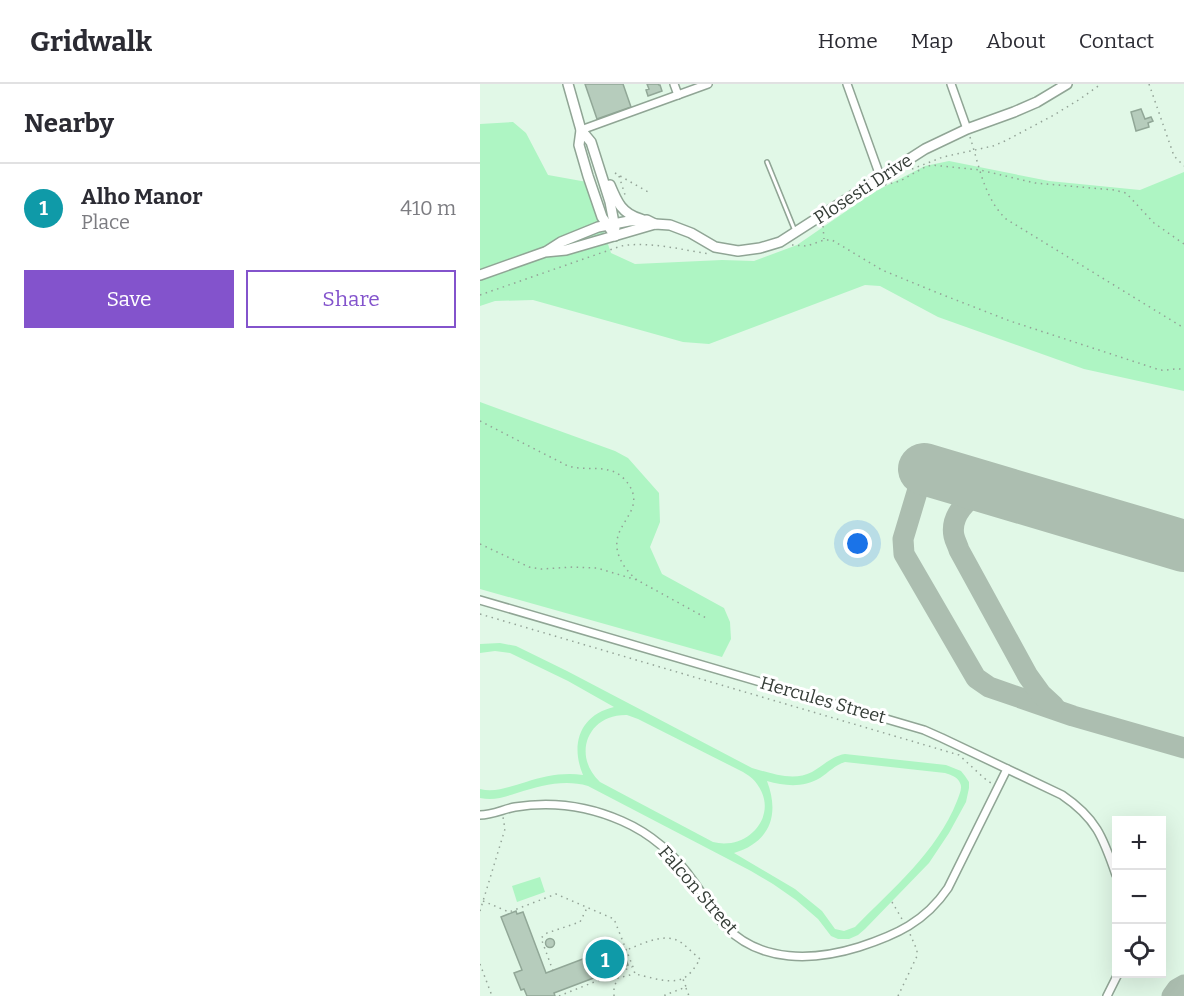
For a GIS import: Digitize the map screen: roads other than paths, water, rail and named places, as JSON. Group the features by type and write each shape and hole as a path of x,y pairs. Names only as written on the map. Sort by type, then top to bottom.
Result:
{"street":[{"path":"568,84 581,130 579,145 602,217 612,225"},
{"path":"674,84 678,95"},
{"path":"581,130 708,84"},
{"path":"847,84 880,182"},
{"path":"951,84 967,129"},
{"name":"Plosesti Drive","path":"480,275 545,252 561,242 598,227 629,221 670,225 691,233 715,247 738,251 760,248 795,238 880,182 925,149 967,129 1029,105 1067,84"},
{"path":"581,130 591,142 601,173 615,236"},
{"path":"601,173 610,184 622,208 632,216 651,222"},
{"name":"Plosesti Drive","path":"545,252 566,250 615,236 651,222"},
{"name":"Hercules Street","path":"480,600 924,730 1062,795 1086,814 1096,826 1105,842 1114,870"},
{"name":"Falcon Street","path":"480,815 523,806 544,804 573,806 593,810 633,826 659,843 677,860 726,927 745,943 777,955 816,956 868,944 906,928 936,905 948,888 1007,769"},
{"path":"1107,996 1116,978"}],"lane":[{"path":"767,162 795,238"}],"place":[{"name":"Alho Manor","path":"605,959"}]}
